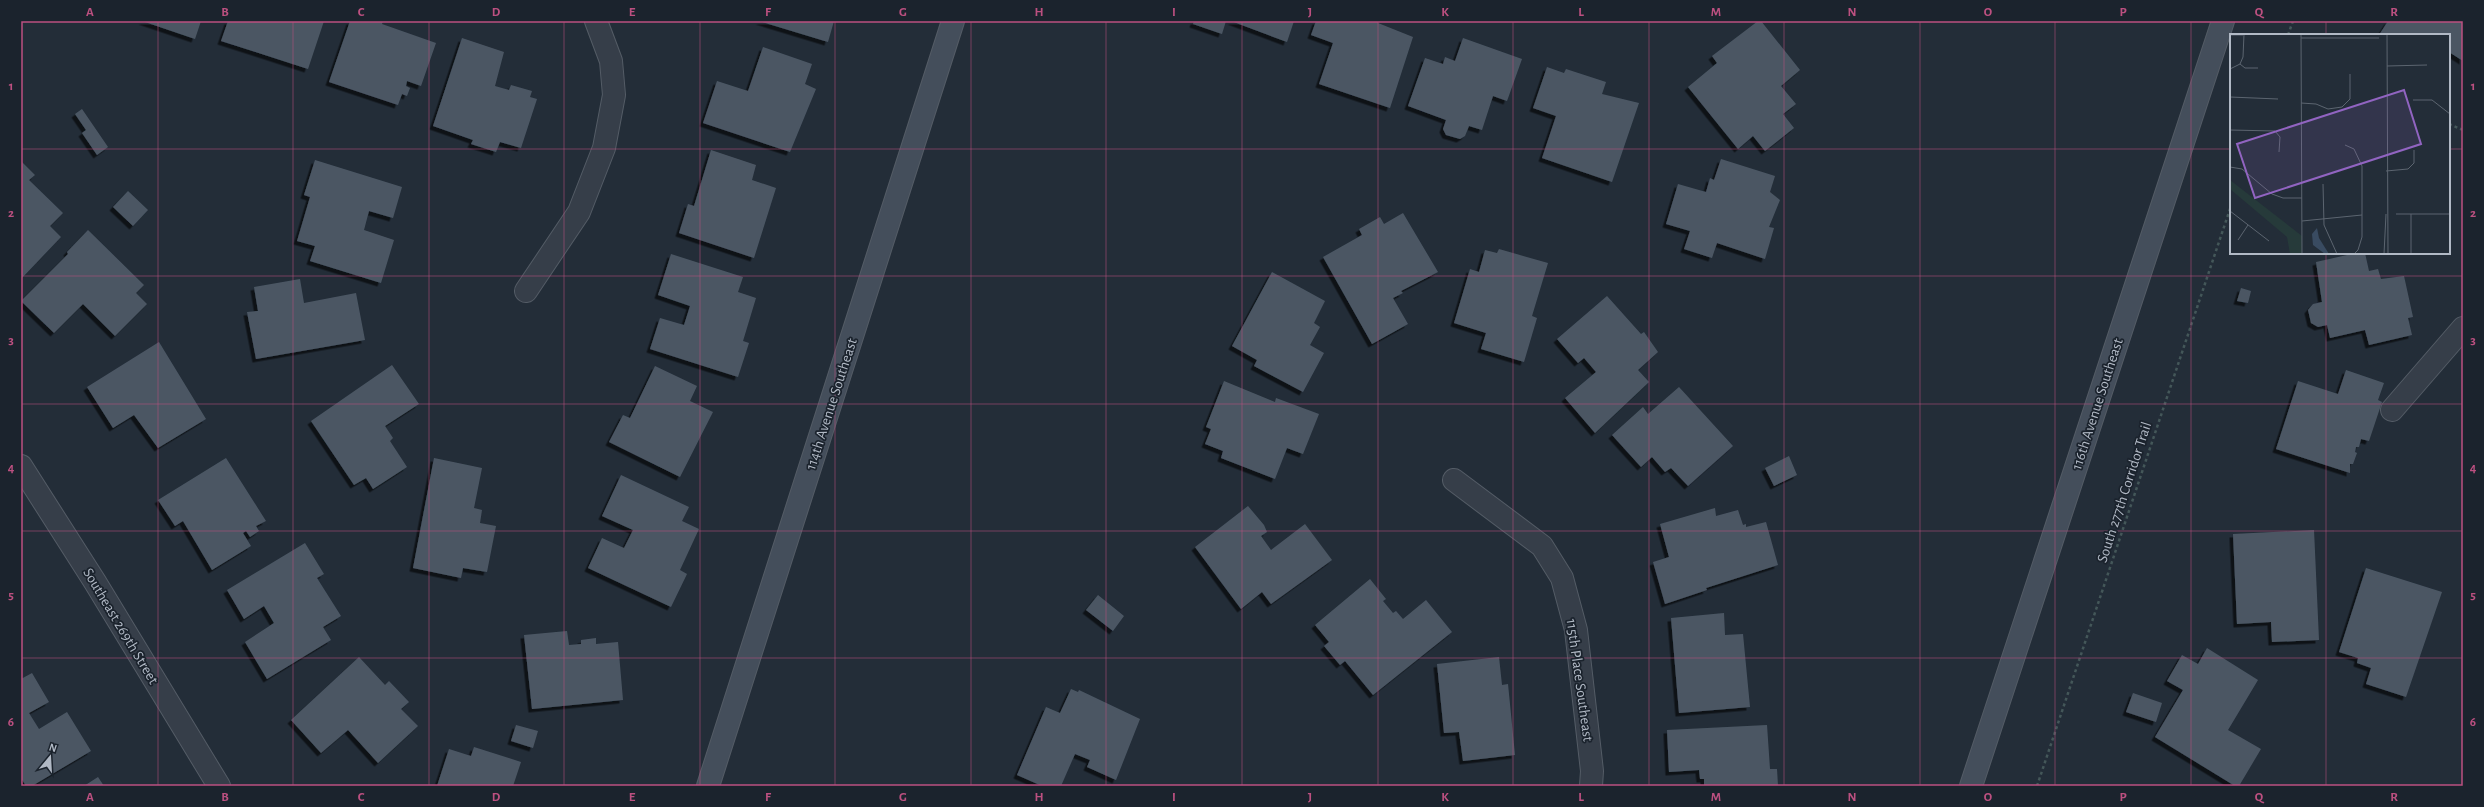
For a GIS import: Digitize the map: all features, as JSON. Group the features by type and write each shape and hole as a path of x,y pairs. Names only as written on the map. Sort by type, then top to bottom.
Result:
{"street":[{"path":"526,291 579,212 604,148 614,95 611,61 596,21"},
{"name":"114th Avenue Southeast","path":"708,786 953,21"},
{"name":"116th Avenue Southeast","path":"1971,786 2223,21"},
{"path":"2392,410 2463,328"},
{"name":"Southeast 269th Street","path":"21,466 95,582 219,786"},
{"name":"115th Place Southeast","path":"1454,480 1542,546 1562,578 1576,630 1592,771 1591,786"}],"path":[{"path":"2288,34 2293,21"},
{"path":"2450,124 2463,130"},
{"name":"South 277th Corridor Trail","path":"2037,786 2230,209"}],"building":[{"path":"142,21 201,21 195,39"},
{"path":"228,21 324,21 308,69 221,41"},
{"path":"350,21 383,21 382,24 436,43 421,86 407,81 406,86 410,88 407,96 402,94 398,105 329,82"},
{"path":"759,21 834,21 828,42"},
{"path":"1194,21 1226,21 1222,34 1193,24"},
{"path":"1231,21 1294,21 1287,42"},
{"path":"1316,21 1379,21 1378,23 1413,37 1390,108 1319,84 1333,43 1311,35"},
{"path":"1758,21 1761,21 1800,70 1781,86 1796,104 1783,114 1794,128 1765,151 1753,136 1738,149 1688,87 1717,63 1712,56"},
{"path":"2388,21 2463,21 2463,61 2450,53 2450,34 2380,34"},
{"path":"462,38 504,52 495,86 509,90 511,85 532,91 530,97 537,99 521,148 500,142 496,152 471,144 473,140 433,126"},
{"path":"1463,38 1522,59 1507,101 1493,96 1482,130 1469,126 1465,136 1460,139 1446,135 1443,129 1446,120 1408,106 1425,58 1443,64 1445,57 1455,61"},
{"path":"763,47 812,64 805,84 816,89 790,152 703,123 717,81 748,91"},
{"path":"1547,67 1564,73 1566,69 1606,82 1602,94 1639,103 1612,182 1542,158 1556,116 1533,108"},
{"path":"82,109 108,147 97,155 82,133 86,130 75,114"},
{"path":"711,150 756,165 752,180 776,188 754,258 679,233 688,204 694,206"},
{"path":"1721,159 1775,176 1770,192 1780,200 1769,227 1774,228 1765,259 1717,243 1712,258 1684,249 1690,231 1666,224 1678,184 1706,192 1710,178 1714,180"},
{"path":"315,160 402,187 393,218 369,211 364,230 394,240 381,283 310,261 315,246 297,241 310,197 304,195"},
{"path":"21,161 35,175 29,180 63,213 50,226 61,237 21,279"},
{"path":"128,191 148,210 133,226 113,207"},
{"path":"1403,213 1438,272 1401,291 1403,293 1393,298 1408,324 1372,344 1323,257 1362,235 1359,229 1380,217 1384,224"},
{"path":"88,230 144,285 136,293 147,304 115,336 83,304 54,333 21,301 68,254 67,252"},
{"path":"1499,249 1548,263 1532,316 1537,318 1524,362 1481,349 1486,333 1454,323 1470,269 1479,272 1485,250 1497,253"},
{"path":"671,254 743,277 738,292 756,298 743,341 749,343 738,377 650,349 660,318 684,325 690,306 658,295"},
{"path":"2352,254 2365,254 2369,271 2378,269 2381,279 2404,276 2413,317 2408,318 2412,335 2369,345 2365,330 2330,338 2327,325 2318,327 2311,323 2308,310 2313,304 2322,302 2316,262"},
{"path":"1272,272 1325,301 1314,323 1320,327 1310,345 1324,353 1303,392 1254,366 1257,360 1232,346"},
{"path":"300,279 304,303 356,293 365,340 256,359 247,312 258,311 254,287"},
{"path":"2241,288 2251,291 2248,303 2237,301"},
{"path":"1607,296 1641,334 1644,332 1658,352 1638,370 1649,382 1595,433 1565,398 1596,372 1584,358 1578,363 1557,339"},
{"path":"159,342 206,419 158,448 134,415 113,428 87,387"},
{"path":"392,365 419,404 385,426 393,438 390,441 407,467 373,489 366,478 354,485 311,421"},
{"path":"655,366 697,386 690,401 713,412 680,477 609,442 623,415 630,418"},
{"path":"2346,370 2384,383 2378,400 2382,402 2369,441 2361,439 2359,447 2356,447 2355,452 2357,453 2353,464 2350,464 2350,473 2276,449 2298,381 2338,394"},
{"path":"1224,381 1275,402 1276,398 1319,414 1303,454 1287,448 1275,479 1221,458 1223,451 1205,444 1211,429 1206,427"},
{"path":"1679,387 1733,446 1688,486 1671,468 1665,472 1652,457 1641,467 1612,435 1643,407 1648,414"},
{"path":"1789,456 1797,475 1774,486 1765,468"},
{"path":"226,458 266,521 256,526 259,531 250,537 246,531 243,533 251,546 212,570 183,521 175,526 158,500"},
{"path":"434,458 482,468 474,508 482,510 480,523 496,526 487,572 463,568 461,578 413,568"},
{"path":"621,475 689,507 682,521 699,529 680,570 687,574 671,607 588,568 602,538 624,548 633,530 602,516"},
{"path":"1248,506 1264,525 1267,532 1261,536 1271,550 1305,524 1332,560 1271,604 1262,592 1241,609 1195,547"},
{"path":"1715,508 1716,516 1738,510 1743,525 1746,524 1746,527 1766,522 1778,565 1706,588 1707,590 1665,604 1653,562 1669,557 1660,524"},
{"path":"2314,530 2319,640 2272,642 2271,622 2237,624 2233,534"},
{"path":"305,543 324,574 317,578 341,616 323,627 331,640 267,679 245,642 274,623 264,606 244,619 227,590"},
{"path":"2366,568 2442,592 2406,697 2366,684 2371,668 2357,663 2358,658 2339,652"},
{"path":"1370,579 1386,599 1383,601 1393,613 1396,611 1403,619 1426,600 1452,632 1373,695 1345,661 1340,665 1324,646 1329,642 1315,625"},
{"path":"1098,595 1124,616 1113,631 1086,610"},
{"path":"1724,613 1725,635 1743,634 1750,707 1679,713 1671,618"},
{"path":"567,631 569,645 581,644 581,640 596,638 596,644 618,642 623,700 532,709 524,635"},
{"path":"2207,648 2258,680 2228,730 2261,749 2239,786 2235,786 2155,737 2183,690 2167,681 2182,655 2198,664"},
{"path":"359,657 385,685 389,681 409,702 401,709 418,726 378,763 348,730 321,753 291,720"},
{"path":"1499,657 1502,685 1508,684 1515,755 1463,761 1459,732 1444,733 1437,664"},
{"path":"32,673 49,702 29,713 39,729 67,712 91,751 32,786 26,786 21,778 21,679"},
{"path":"1071,689 1078,692 1079,690 1140,719 1116,780 1087,767 1090,760 1075,754 1061,786 1042,786 1017,775 1046,707 1060,713"},
{"path":"2133,693 2162,703 2156,722 2126,712"},
{"path":"516,725 538,731 533,748 511,741"},
{"path":"1767,725 1770,769 1777,769 1778,786 1704,786 1704,779 1700,779 1699,770 1669,772 1667,730"},
{"path":"474,747 521,762 513,786 437,786 449,749 471,756"},
{"path":"98,777 104,786 84,786"}]}
